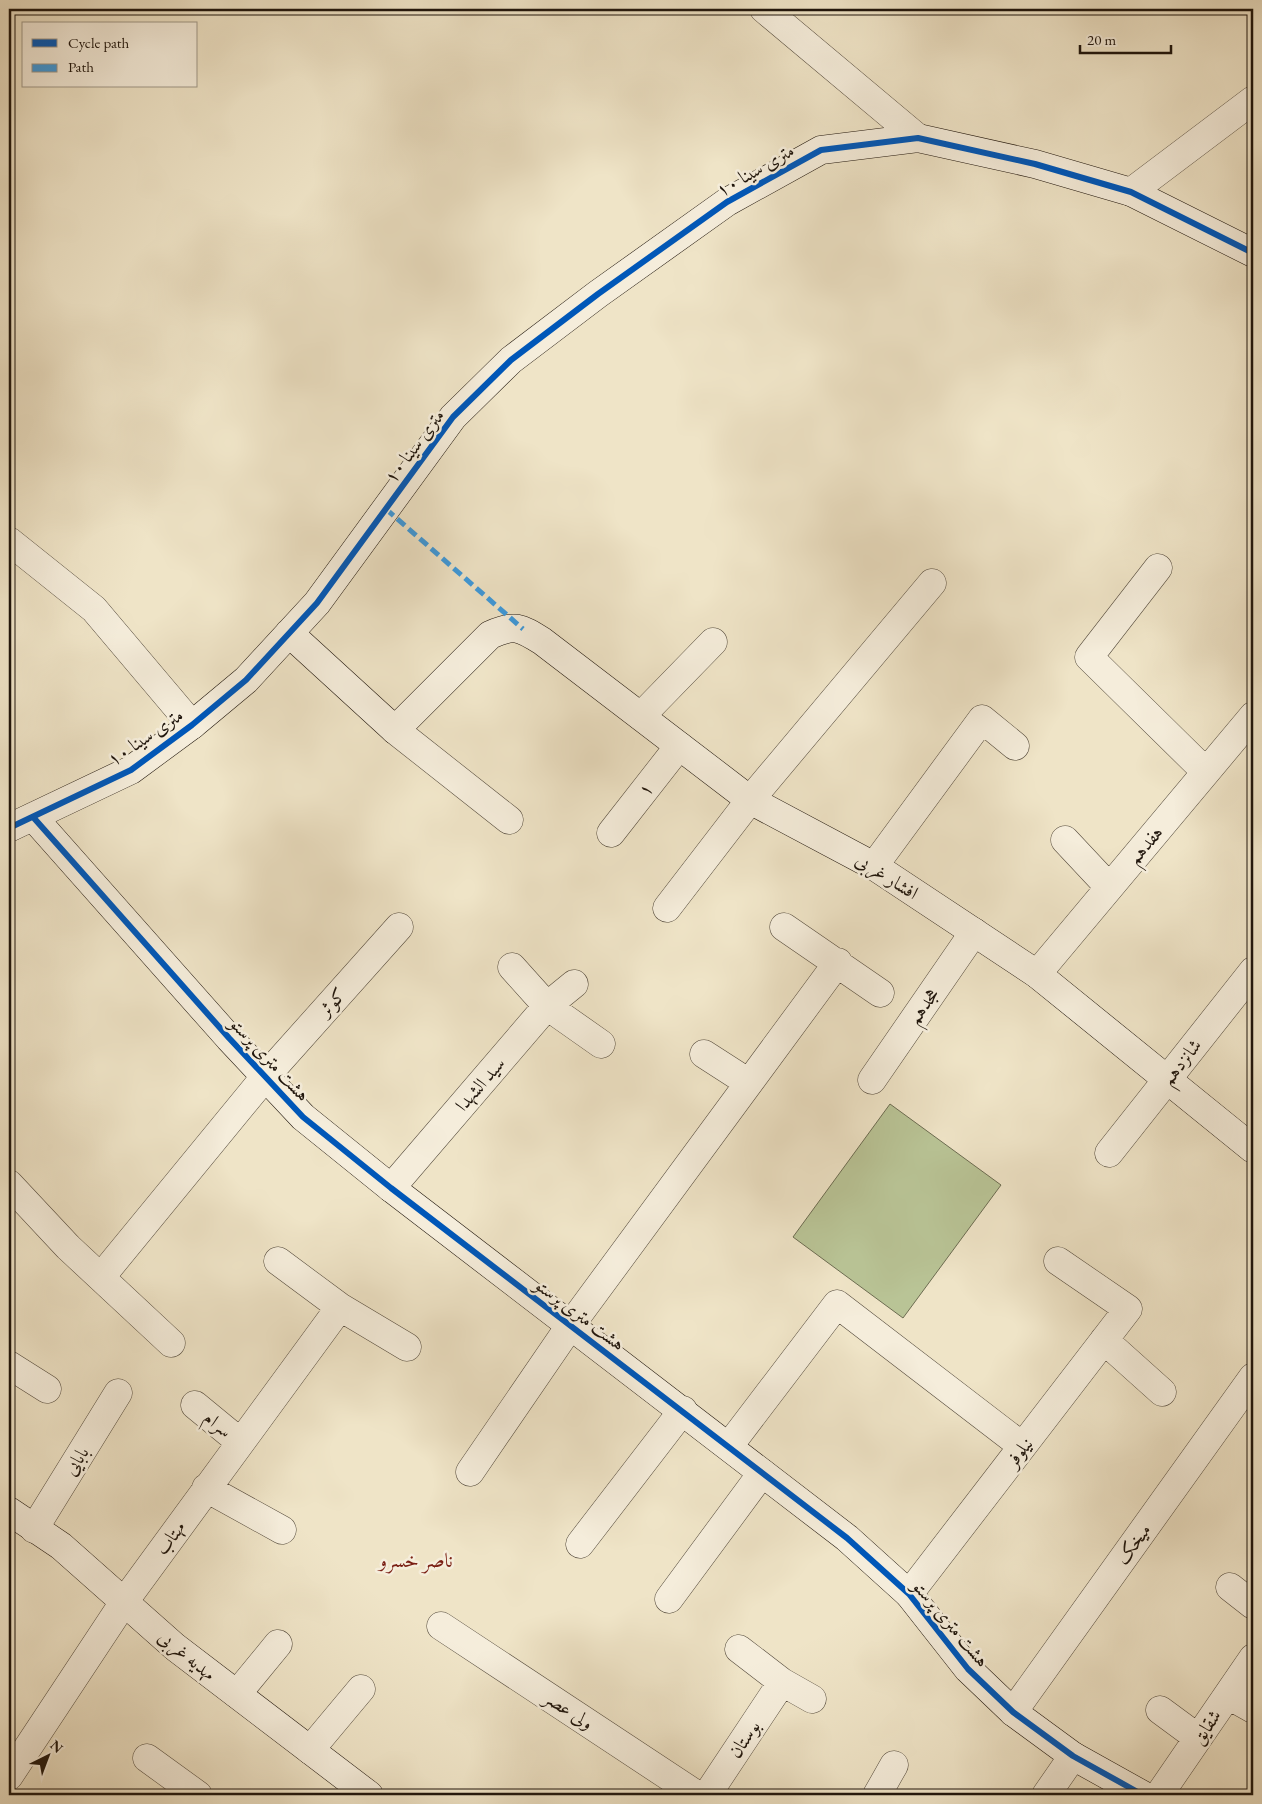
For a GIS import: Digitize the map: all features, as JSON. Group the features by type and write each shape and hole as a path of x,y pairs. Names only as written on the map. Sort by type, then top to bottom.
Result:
{"street":[{"path":"764,9 918,138 1035,164 1131,192 1253,253"},
{"path":"1131,192 1253,100"},
{"name":"۱۰ متری سینا","path":"21,822 131,770 192,725 246,680 317,603 453,417 512,360 598,294 727,202 821,150 918,138"},
{"path":"9,541 94,609 192,725"},
{"path":"1158,568 1089,657 1206,772"},
{"path":"667,908 750,800 932,583"},
{"name":"افشار غربی","path":"395,730 490,635 507,627 523,629 542,641 750,800 874,866 1037,974 1168,1078 1253,1149"},
{"path":"290,633 395,730 509,820"},
{"path":"641,716 714,642"},
{"name":"هفدهم","path":"1037,974 1253,716"},
{"path":"874,866 982,719 1015,746"},
{"name":"۱","path":"611,832 679,746"},
{"name":"هشت متری پرستو","path":"21,822 303,1117 391,1188 570,1326 683,1410 847,1538 909,1594 968,1669 1013,1712 1073,1756 1143,1795"},
{"path":"1065,840 1109,887"},
{"name":"کوثر","path":"101,1277 265,1077 399,927"},
{"path":"784,927 838,962 880,994"},
{"name":"هجدهم","path":"872,1080 974,932"},
{"path":"470,1472 570,1326 838,962"},
{"path":"512,967 548,1006 601,1044"},
{"name":"شانزدهم","path":"1109,1153 1253,971"},
{"name":"سید الشهدا","path":"391,1188 548,1006 574,984"},
{"path":"704,1054 749,1084"},
{"path":"9,1184 68,1247 170,1343"},
{"path":"278,1261 340,1307 407,1347"},
{"name":"نیلوفر","path":"909,1594 1128,1309 1058,1261"},
{"path":"729,1446 837,1304 1022,1446"},
{"name":"مهتاب","path":"9,1776 124,1602 340,1307"},
{"path":"1104,1340 1162,1392"},
{"path":"9,1365 47,1390"},
{"name":"میخک","path":"1013,1712 1253,1377"},
{"name":"بابایی","path":"34,1529 118,1393"},
{"name":"سرام","path":"195,1405 240,1442"},
{"path":"580,1544 683,1410"},
{"path":"669,1600 762,1473"},
{"path":"206,1488 282,1530"},
{"name":"مهدیه غربی","path":"9,1511 61,1546 175,1647 369,1795"},
{"path":"1230,1587 1253,1605"},
{"name":"ولی عصر","path":"441,1626 697,1795"},
{"path":"237,1694 278,1644"},
{"path":"738,1649 782,1682 812,1699"},
{"name":"شقایق","path":"1159,1795 1253,1658"},
{"name":"بوستان","path":"707,1795 782,1682"},
{"path":"310,1750 361,1689"},
{"path":"1228,1695 1253,1709"},
{"path":"1160,1710 1198,1738"},
{"path":"1046,1795 1073,1756"},
{"path":"147,1758 198,1795"},
{"path":"876,1795 894,1765"}],"green space":[{"path":"890,1104 1001,1185 903,1318 793,1237"}],"marked path":[{"path":"386,509 523,629"}],"cycle path":[{"path":"9,828 131,770 192,725 246,680 317,603 453,417 511,360 598,294 727,202 821,150 918,138 1035,164 1131,192 1253,253"},
{"path":"33,817 229,1038 303,1117 391,1188 847,1538 909,1594 968,1669 1013,1712 1073,1756 1143,1795"}],"district":[{"name":"ناصر خسرو","path":"416,1560"}]}
